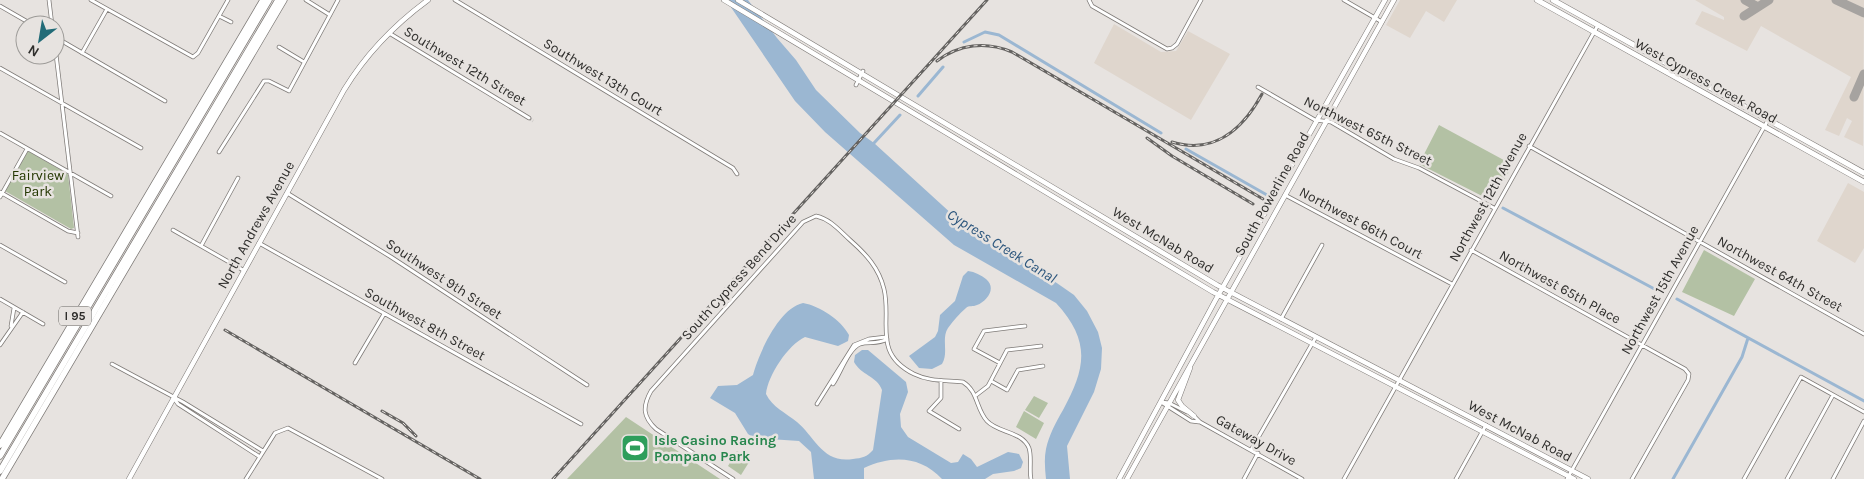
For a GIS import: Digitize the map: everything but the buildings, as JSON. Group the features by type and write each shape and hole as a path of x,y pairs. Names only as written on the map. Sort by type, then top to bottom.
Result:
{"highway":[{"name":"I 95","path":"0,445 263,0"},
{"path":"0,456 269,0"},
{"path":"0,471 278,0"},
{"name":"I 95","path":"2,479 284,0"},
{"path":"134,229 151,187"},
{"path":"78,338 110,297"}],"main road":[{"name":"North Andrews Avenue","path":"129,479 356,71 389,33 428,0"},
{"name":"West McNab Road","path":"724,0 857,82 1218,295 1570,478"},
{"name":"West McNab Road","path":"738,0 863,72 922,110 1223,288 1588,479"},
{"name":"South Powerline Road","path":"1119,479 1218,295 1385,0"},
{"name":"South Powerline Road","path":"1127,479 1394,0"},
{"name":"West Cypress Creek Road","path":"1537,0 1864,182"},
{"name":"West Cypress Creek Road","path":"1553,0 1864,174"},
{"path":"1702,92 1710,93 1716,91"},
{"path":"919,117 922,110"},
{"path":"1190,366 1190,372 1179,393 1178,400 1194,416"}],"street":[{"path":"50,0 51,15"},
{"path":"91,0 187,55 194,57 228,0"},
{"path":"306,0 330,15"},
{"path":"219,152 262,83 269,81 289,91 338,0"},
{"name":"Southwest 13th Court","path":"455,0 733,168 737,174"},
{"path":"1089,1 1163,46 1172,48 1200,0"},
{"path":"1344,0 1382,22"},
{"path":"0,6 16,15"},
{"path":"82,53 107,9"},
{"path":"219,16 231,22"},
{"name":"Northwest 12th Avenue","path":"1344,479 1598,25"},
{"name":"Southwest 12th Street","path":"389,33 528,118"},
{"path":"65,44 165,101"},
{"path":"279,47 304,62"},
{"path":"1,192 78,235 57,65"},
{"path":"0,68 141,148"},
{"path":"857,82 863,72"},
{"name":"Northwest 65th Street","path":"1258,87 1318,120 1326,121 1373,145 1394,159 1419,168 1494,208"},
{"name":"Northwest 15th Avenue","path":"1570,478 1572,470 1768,120"},
{"path":"0,133 110,196"},
{"name":"Northwest 64th Street","path":"1529,146 1864,334"},
{"path":"0,197 1,192 27,149"},
{"path":"201,246 238,178"},
{"name":"Southwest 9th Street","path":"287,193 587,385"},
{"name":"Northwest 66th Court","path":"1285,195 1452,284"},
{"name":"South Cypress Bend Drive","path":"733,479 656,430 644,413 645,402 651,391 809,218 816,216 830,222 873,262 879,273 886,298 884,327 890,351 905,368 922,377 941,381 964,382 975,396 986,420 1026,444 1030,453 1030,479"},
{"path":"173,230 244,270"},
{"name":"Southwest 8th Street","path":"259,243 581,424"},
{"path":"0,245 65,282"},
{"path":"1280,319 1322,245"},
{"name":"Northwest 65th Place","path":"1471,250 1685,369 1689,374 1688,380 1632,479"},
{"path":"0,299 43,324"},
{"path":"10,327 14,307"},
{"path":"0,345 10,327 23,312"},
{"path":"355,363 384,314"},
{"path":"1000,363 974,350 984,330 1025,326"},
{"path":"1251,450 1316,337"},
{"path":"886,338 875,344 860,344 853,349 841,373 818,404 854,345 869,339 886,338"},
{"path":"975,396 991,381 1007,350 1041,346"},
{"path":"112,364 174,399 183,402 263,451"},
{"path":"991,381 1006,390 1018,370 1043,366"},
{"path":"1744,479 1801,377 1864,412"},
{"path":"941,381 941,398 929,411 959,429"},
{"path":"1787,479 1834,395"},
{"path":"174,399 178,404 260,457"},
{"path":"1161,402 1170,402"},
{"name":"Gateway Drive","path":"1161,402 1166,408 1191,422 1200,422"},
{"name":"Gateway Drive","path":"1170,402 1194,416 1200,422 1302,479"},
{"path":"1833,479 1864,421"},
{"path":"1456,479 1486,426"},
{"path":"246,479 275,433 284,428 293,428 382,479"},
{"path":"1244,479 1258,453"}],"shaded area":[{"path":"1400,0 1457,0 1444,22 1426,11 1410,38 1386,25"},
{"path":"1695,0 1864,0 1863,146 1844,137 1852,121 1847,118 1839,136 1825,130 1851,77 1761,26 1747,51 1695,24 1702,11 1724,20 1724,17"},
{"path":"1114,24 1161,52 1176,51 1188,31 1230,54 1191,120 1094,63"},
{"path":"1848,183 1864,192 1864,248 1855,263 1817,241"}],"green space":[{"path":"1439,125 1513,165 1492,201 1419,164"},
{"name":"Fairview Park","path":"28,151 68,174 74,228 71,229 5,191"},
{"path":"1704,250 1755,279 1734,316 1682,292"},
{"path":"1034,396 1048,403 1039,418 1025,410"},
{"path":"1024,411 1044,423 1036,439 1016,427"},
{"name":"Isle Casino Racing Pompano Park","path":"626,417 720,479 567,479"},
{"path":"737,451 751,459 741,475 728,466"}],"water":[{"path":"726,0 748,0 796,60 816,90 860,133 874,143 965,226 983,240 1051,279 1074,295 1087,311 1098,332 1102,348 1101,369 1094,392 1067,446 1070,479 1046,479 1045,464 1045,453 1049,439 1071,395 1080,368 1080,342 1067,317 1056,303 954,245 825,132 795,101"},
{"path":"968,271 986,279 991,286 989,294 981,303 966,308 948,328 942,364 932,369 919,368 909,356 935,337 938,331 940,315 955,301 963,276"},
{"path":"803,303 829,314 841,324 849,335 848,341 838,346 805,337 792,347 780,361 771,378 766,394 772,403 803,428 820,448 834,457 843,459 864,457 873,450 882,390 880,385 854,362 855,355 862,350 868,350 906,382 908,392 900,414 901,427 908,437 951,463 958,462 963,454 971,459 977,467 1008,452 1019,454 1023,462 1021,468 993,474 985,479 942,479 925,466 906,460 896,460 885,461 864,468 864,479 814,479 811,452 799,441 754,438 748,434 735,413 710,398 718,386 737,385 753,375 765,344 778,322 786,313"}],"waterway":[{"path":"964,42 985,32 999,35 1161,133"},
{"path":"918,96 943,67"},
{"path":"874,143 900,115"},
{"path":"1186,149 1267,195"},
{"path":"1503,208 1662,293"},
{"path":"1677,299 1864,401"},
{"path":"1673,479 1742,357 1748,338"}],"taxiway":[{"path":"1745,0 1758,7"},
{"path":"1744,16 1769,0"},
{"path":"1836,0 1864,13"},
{"path":"1854,97 1864,74"}],"tunnel":[{"path":"529,118 533,121"}],"railway":[{"path":"553,479 987,0"},
{"path":"937,61 954,51 973,46 992,46 1012,52 1263,199"},
{"path":"1172,142 1201,145 1214,142 1226,136 1246,118 1262,94"},
{"path":"1147,138 1172,156 1253,204"},
{"path":"225,330 480,479"},
{"path":"382,411 403,423 416,436"}],"place":[{"name":"Isle Casino Racing Pompano Park","path":"635,448"}],"water label":[{"name":"Cypress Creek Canal","path":"1002,246"}]}
